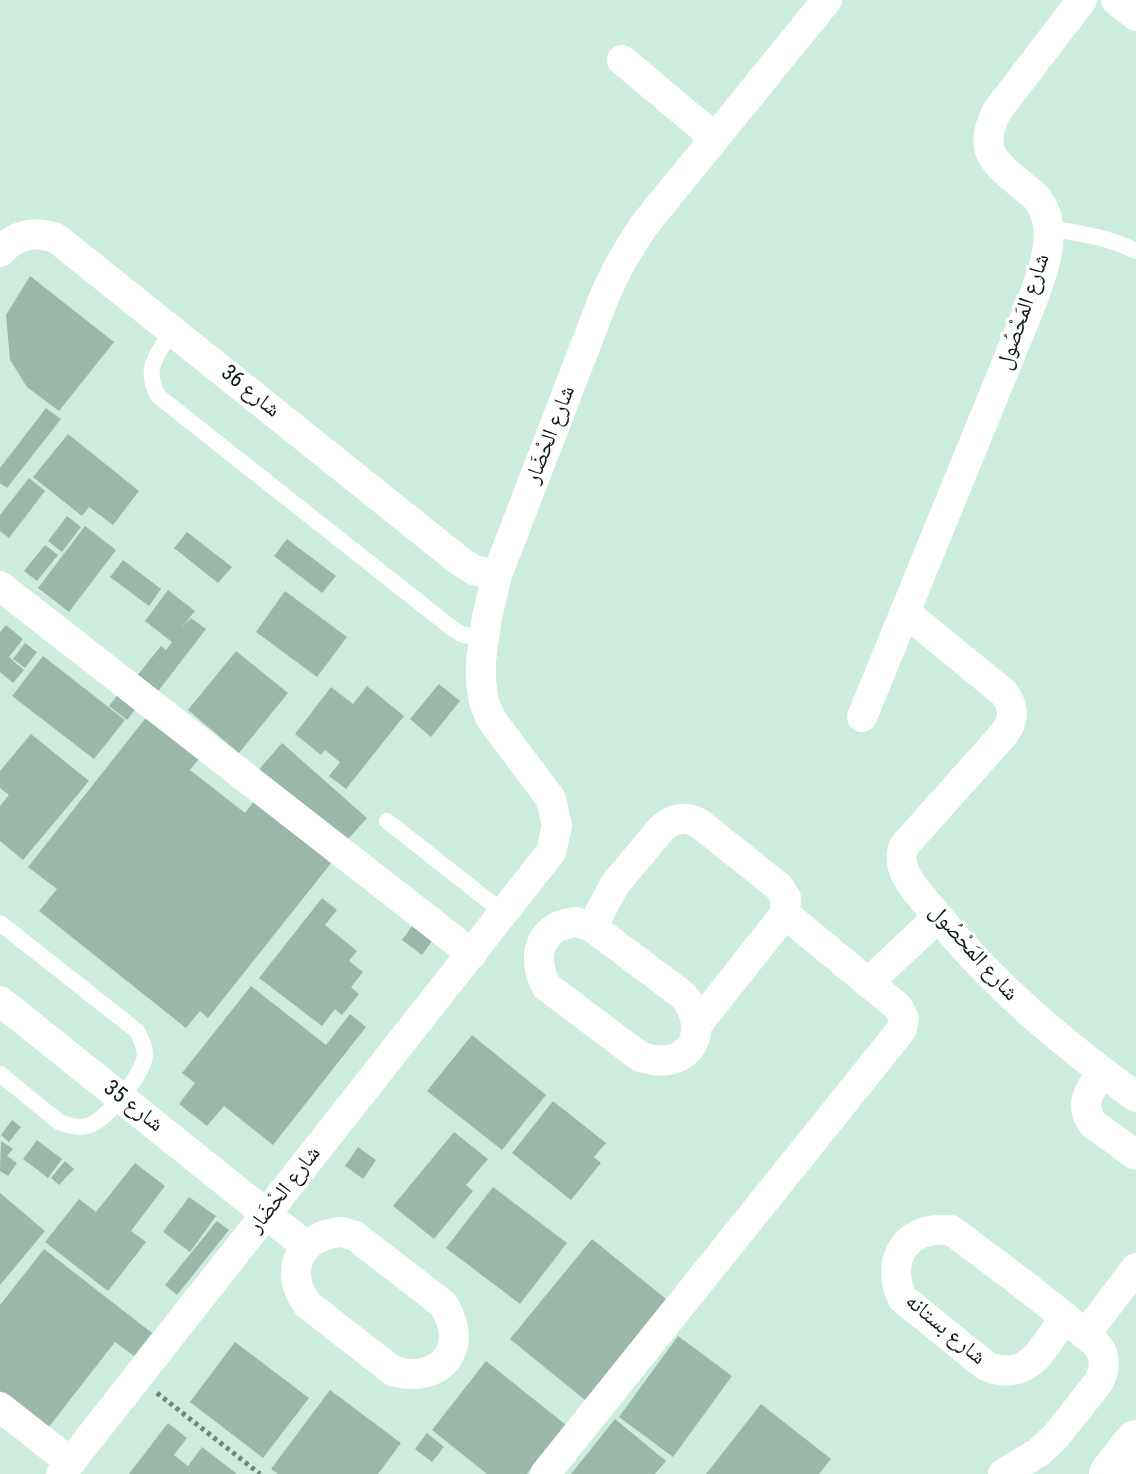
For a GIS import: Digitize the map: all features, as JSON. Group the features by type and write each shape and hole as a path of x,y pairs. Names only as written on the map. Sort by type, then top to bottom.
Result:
{"street":[{"name":"شارع الحْضَار","path":"66,1468 551,852 557,826 551,799 491,719 484,702 481,682 484,637 497,575 615,270 645,224 827,0"},
{"name":"شارع المَحْصُول","path":"862,717 1036,293 1046,261 1047,228 1039,200 993,160 988,135 991,122 1082,0"},
{"path":"1116,0 1136,16"},
{"path":"622,60 715,138"},
{"name":"شارع 36","path":"0,252 19,236 31,233 56,238 461,562 474,570 497,575"},
{"path":"0,586 472,954"},
{"name":"شارع المَحْصُول","path":"905,612 1004,693 1011,703 1013,714 1011,725 1003,735 904,846 901,867 938,917 1016,1002 1136,1097"},
{"path":"592,927 615,884 662,828 679,818 700,824 779,887 786,898 785,914 697,1025"},
{"path":"507,910 547,936"},
{"path":"545,1474 902,1029 902,1012 785,914"},
{"path":"868,983 938,917"},
{"path":"576,922 592,927 684,996 694,1009 697,1025 694,1041 684,1054 670,1061 654,1062 639,1056 546,986 539,972 538,953 547,936 558,926 576,922"},
{"name":"شارع 35","path":"0,1001 306,1246"},
{"path":"1102,1072 1085,1100 1088,1117 1136,1155"},
{"name":"شارع بستانه","path":"1003,1474 1039,1452 1056,1436 1098,1383 1103,1373 1102,1352 1075,1326 951,1230 936,1229 921,1233 908,1241 899,1253 895,1268 896,1284 902,1298 986,1366 1000,1372 1012,1372 1024,1367 1075,1326"},
{"path":"342,1232 355,1236 443,1304 452,1318 455,1335 451,1352 440,1365 426,1374 409,1376 393,1371 307,1304 298,1291 295,1277 297,1262 306,1246 327,1233 342,1232"},
{"path":"1075,1326 1136,1268"},
{"path":"0,1407 66,1468"},
{"path":"1111,1474 1136,1442"}],"lane":[{"path":"1047,228 1108,239 1136,251"},
{"path":"173,330 151,367 158,396 453,629 463,635 484,637"},
{"path":"387,821 507,910"},
{"path":"0,923 137,1031 145,1049 140,1072 121,1097 96,1122 78,1127 59,1122 0,1074"}],"path":[{"path":"137,1378 260,1474"}],"building":[{"path":"30,276 114,342 59,411 27,387 10,360 6,315"},
{"path":"46,408 61,419 7,488 0,483 0,468"},
{"path":"68,434 139,491 113,525 89,507 82,516 33,477"},
{"path":"29,478 45,491 9,538 0,531 0,515"},
{"path":"67,516 81,527 62,552 48,541"},
{"path":"85,526 116,550 69,612 38,588"},
{"path":"187,532 232,567 218,583 174,548"},
{"path":"287,539 336,576 322,593 274,556"},
{"path":"45,545 58,555 37,581 24,571"},
{"path":"123,560 161,589 149,606 110,577"},
{"path":"168,590 195,611 181,628 191,618 206,629 156,694 136,677 161,646 166,650 172,642 145,621"},
{"path":"285,591 347,637 317,677 256,632"},
{"path":"6,625 23,639 9,657 24,670 13,683 0,672 0,632"},
{"path":"25,643 37,652 25,668 13,659"},
{"path":"236,651 288,693 239,753 188,710"},
{"path":"43,656 125,720 94,759 12,696"},
{"path":"439,684 460,701 431,737 410,719"},
{"path":"367,686 404,716 346,789 329,776 340,762 325,750 321,755 295,734 331,687 353,704"},
{"path":"122,689 140,703 127,720 109,706"},
{"path":"152,710 202,755 190,770 245,813 255,800 332,862 208,1018 200,1011 186,1028 39,911 57,889 28,867"},
{"path":"31,734 89,781 23,860 0,841 0,806 9,795 0,788 0,771"},
{"path":"282,743 367,818 340,848 255,774"},
{"path":"322,898 337,910 325,925 357,951 349,961 363,972 351,987 359,994 342,1015 335,1009 322,1026 259,978"},
{"path":"415,922 435,937 422,955 402,940"},
{"path":"251,986 326,1045 350,1014 366,1027 273,1145 224,1106 207,1126 179,1104 195,1083 182,1073"},
{"path":"472,1035 546,1095 502,1150 427,1091"},
{"path":"553,1101 606,1143 594,1157 601,1163 571,1200 512,1153"},
{"path":"12,1120 21,1127 9,1142 1,1135"},
{"path":"454,1132 488,1159 466,1185 473,1191 434,1239 393,1206"},
{"path":"37,1140 62,1159 48,1178 23,1159"},
{"path":"1,1141 13,1149 7,1156 17,1163 8,1176 0,1171"},
{"path":"358,1147 376,1160 363,1179 345,1166"},
{"path":"65,1161 74,1169 59,1185 51,1178"},
{"path":"135,1163 165,1186 131,1231 146,1242 108,1291 45,1242 79,1199 96,1212"},
{"path":"493,1187 567,1243 520,1304 446,1248"},
{"path":"0,1193 45,1231 0,1285"},
{"path":"189,1197 216,1216 190,1252 163,1232"},
{"path":"217,1221 229,1230 177,1295 165,1285"},
{"path":"592,1239 666,1299 585,1400 510,1339"},
{"path":"44,1249 152,1333 134,1356 115,1342 48,1428 0,1391 0,1305"},
{"path":"678,1336 732,1376 673,1457 619,1417"},
{"path":"235,1342 309,1398 263,1458 190,1402"},
{"path":"486,1361 566,1425 527,1474 487,1474 432,1430"},
{"path":"330,1390 401,1443 378,1474 278,1474 271,1469"},
{"path":"761,1404 831,1459 819,1474 706,1474"},
{"path":"615,1419 666,1461 655,1474 571,1474"},
{"path":"168,1423 187,1438 174,1455 188,1466 202,1447 237,1474 129,1474"},
{"path":"427,1433 444,1447 432,1462 415,1449"}]}
